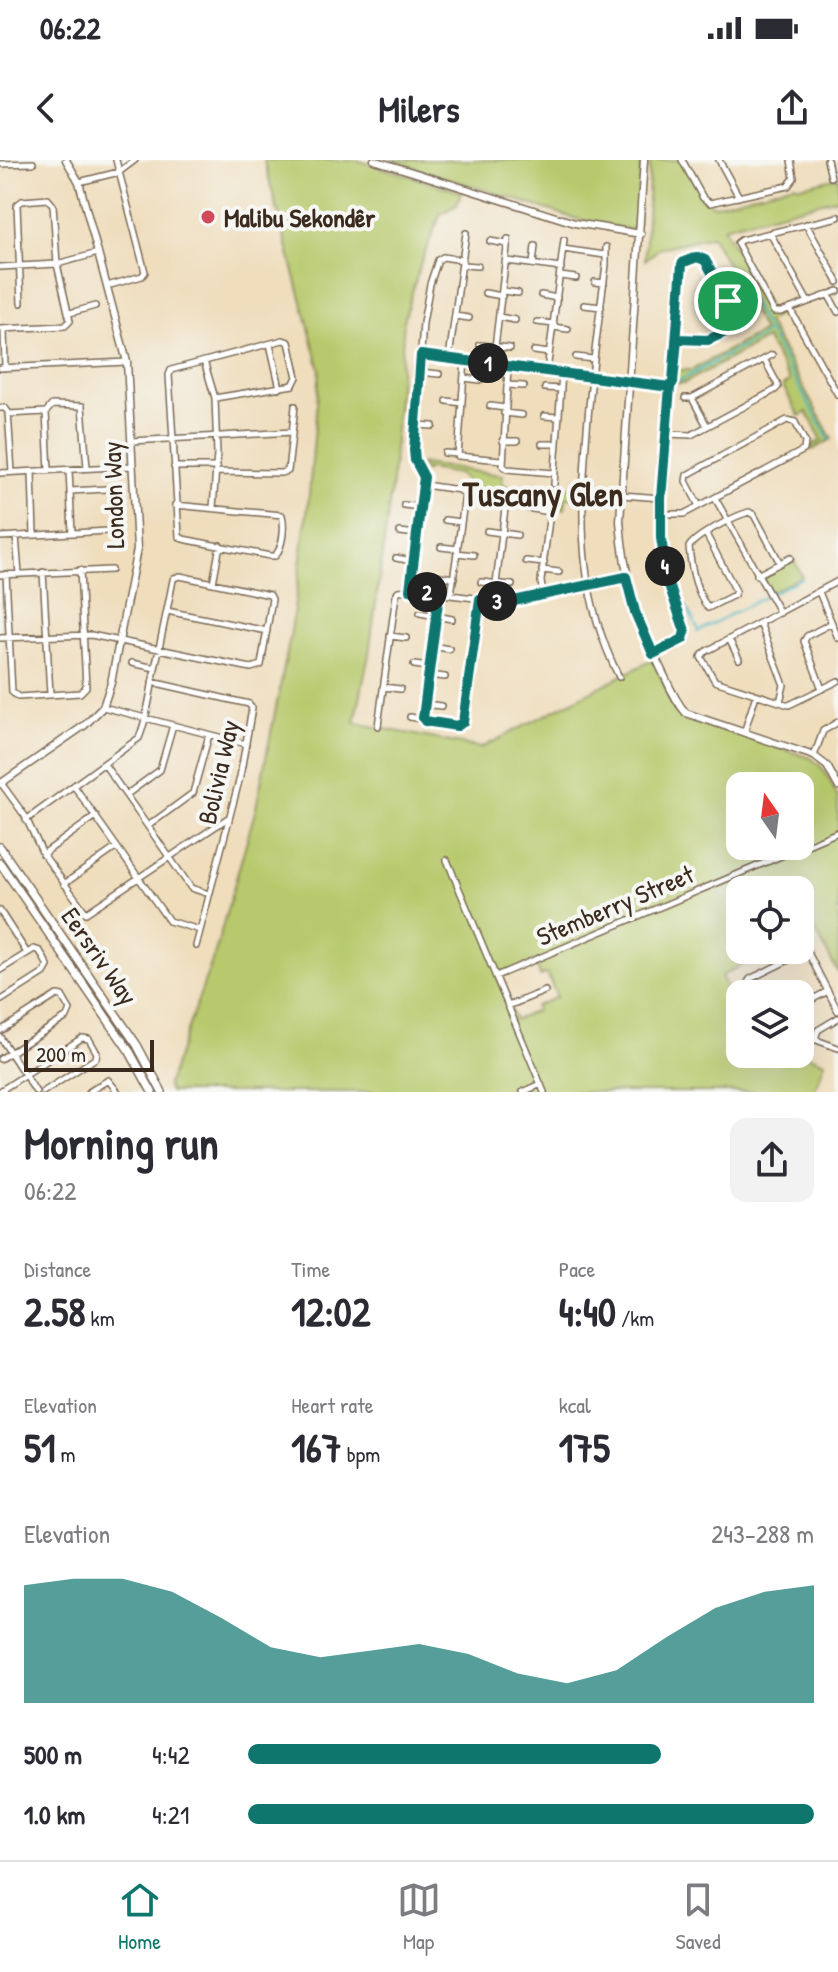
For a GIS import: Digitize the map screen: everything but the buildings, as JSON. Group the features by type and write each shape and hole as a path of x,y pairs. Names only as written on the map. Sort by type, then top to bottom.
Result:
{"main road":[{"name":"Eersriv Way","path":"0,847 137,1045 162,1092"},
{"name":"Eersriv Way","path":"0,863 130,1052 152,1092"}],"street":[{"name":"London Way","path":"66,160 79,182 127,362 137,549 111,683 103,707"},
{"path":"107,286 142,276 145,272 116,160"},
{"path":"79,182 119,172 135,160"},
{"path":"374,160 575,223 641,234"},
{"path":"644,160 620,521 626,577 635,612 653,654 686,713 814,756 827,766 838,786"},
{"path":"682,160 703,198 715,203 791,184 794,178 791,160"},
{"path":"719,160 739,197"},
{"path":"827,160 831,177"},
{"path":"0,164 33,163"},
{"path":"21,303 17,205 22,201 48,199 53,205 57,264 70,321 65,326 2,329 3,368 127,362"},
{"path":"838,217 741,240 737,246 771,309 777,313 838,291"},
{"path":"806,224 838,282"},
{"path":"449,358 466,233"},
{"path":"770,233 808,302"},
{"path":"547,371 564,240"},
{"path":"490,241 508,242 493,364"},
{"path":"533,264 535,246"},
{"path":"606,247 591,376 582,540 588,586 603,639 619,677"},
{"path":"563,249 605,255"},
{"path":"0,267 57,264 98,253"},
{"path":"410,590 424,485 423,471 414,456 427,299 436,265 443,257 478,266"},
{"path":"653,654 682,640 685,633 666,572 661,498 682,264 697,257 705,260 737,319 734,328 708,340 677,339"},
{"path":"507,261 561,268"},
{"path":"560,276 576,278"},
{"path":"595,282 604,283"},
{"path":"728,301 747,290"},
{"path":"485,293 518,293"},
{"path":"828,294 838,312"},
{"path":"541,295 557,298"},
{"path":"584,305 601,307"},
{"path":"70,313 95,306"},
{"path":"790,309 838,395"},
{"path":"455,316 469,318"},
{"path":"499,317 515,320"},
{"path":"537,322 568,329"},
{"path":"175,505 278,514 283,519 279,551 275,556 183,539 178,533 175,505 169,375 171,370 285,340 289,342 297,370 296,383 215,398"},
{"path":"270,344 280,388"},
{"path":"480,345 510,348"},
{"path":"534,351 549,353"},
{"path":"421,355 670,387"},
{"path":"707,426 689,398 772,355"},
{"path":"576,357 593,359"},
{"path":"666,434 685,436 778,387 764,359"},
{"path":"458,454 465,360"},
{"path":"204,361 215,398 217,469 213,508"},
{"path":"508,366 503,466 507,469 554,473"},
{"path":"419,372 439,374"},
{"path":"554,484 562,373"},
{"path":"464,378 480,380"},
{"path":"507,385 524,386"},
{"path":"545,388 561,389"},
{"path":"447,401 462,403"},
{"path":"49,471 46,412 52,405 82,406 87,469"},
{"path":"173,467 286,472 290,465 295,406"},
{"path":"490,406 522,415"},
{"path":"0,408 6,409 8,414 12,473"},
{"path":"8,414 46,412"},
{"path":"544,416 558,417"},
{"path":"661,514 680,515 699,506 715,498 804,450 806,446 795,422 789,420 689,473 686,481 699,506"},
{"path":"416,425 433,426"},
{"path":"132,441 292,432"},
{"path":"503,441 517,441"},
{"path":"542,444 556,444"},
{"path":"445,453 501,460"},
{"path":"0,473 133,466"},
{"path":"69,470 72,533"},
{"path":"32,472 34,535"},
{"path":"424,485 464,492 451,595"},
{"path":"70,491 107,489"},
{"path":"622,495 661,498"},
{"path":"715,498 780,613"},
{"path":"464,501 480,503"},
{"path":"404,505 420,507"},
{"path":"494,601 505,508 508,506 550,512 543,567 543,596"},
{"path":"706,534 736,591 709,608 699,592 689,549 691,542 745,512 752,513 780,563"},
{"path":"445,520 461,522"},
{"path":"0,537 109,531"},
{"path":"487,531 517,535"},
{"path":"400,532 417,534"},
{"path":"16,536 19,574"},
{"path":"213,583 220,545"},
{"path":"441,547 474,555"},
{"path":"396,558 413,561"},
{"path":"757,575 790,558"},
{"path":"526,561 559,572"},
{"path":"80,570 85,690 18,697 13,694 3,575 43,572 80,570 99,569 111,570"},
{"path":"43,572 50,694"},
{"path":"0,638 84,635 119,641 159,649 251,668 261,665 272,599 270,595 180,576 174,578 167,611 159,649 155,668 152,682 145,718 136,743 26,820"},
{"path":"440,576 454,578"},
{"path":"378,726 398,591 514,601 626,577"},
{"path":"838,581 703,653 702,661 715,681 793,704 838,681"},
{"path":"481,582 512,585"},
{"path":"819,592 838,638"},
{"path":"423,718 439,594"},
{"path":"410,717 459,726 463,722 480,599"},
{"path":"167,611 267,631"},
{"path":"420,613 452,619"},
{"path":"760,623 784,685 780,702"},
{"path":"822,689 804,641 807,636 832,623"},
{"path":"390,636 406,638"},
{"path":"729,639 739,659"},
{"path":"432,646 449,649"},
{"path":"132,663 155,668"},
{"path":"414,665 445,677"},
{"name":"Bolivia Way","path":"152,682 249,704 253,710 196,946"},
{"path":"383,687 400,689"},
{"path":"744,733 756,695"},
{"path":"424,704 441,706"},
{"path":"229,817 86,913 43,854 26,820 1,784 85,725 103,707 246,744"},
{"path":"814,756 823,731 838,722"},
{"path":"126,795 161,768 173,725"},
{"path":"148,826 193,793 209,735"},
{"path":"104,764 191,888 209,894"},
{"path":"74,786 171,923 200,930"},
{"path":"43,854 96,816"},
{"name":"Stemberry Street","path":"496,976 838,832"},
{"path":"64,884 117,847"},
{"path":"447,860 544,1092"},
{"path":"0,911 27,953"},
{"path":"0,1001 46,971 47,963 40,951 34,949 1,967"},
{"path":"749,980 781,964"},
{"path":"814,964 838,1011"},
{"path":"508,1006 545,991"},
{"path":"814,998 828,991"},
{"path":"0,1059 10,1053 67,1017 69,1007 62,996 57,995 0,1034 10,1053 36,1092"},
{"path":"838,1018 819,1029 815,1039 838,1048"},
{"path":"0,1091 82,1038 89,1039 97,1053 96,1058 43,1092"},
{"path":"89,1092 108,1080 118,1092"},
{"path":"523,1092 541,1084"}],"green space":[{"path":"264,160 357,160 461,192 457,205 441,213 420,265 404,320 392,483 369,654 355,723 481,748 652,660 677,709 690,720 816,762 828,776 838,798 838,973 814,928 814,876 726,876 726,964 744,964 721,976 726,986 726,1068 814,1068 814,1058 825,1062 814,1092 170,1092 167,1086 215,953 256,808 291,632 308,506 320,369","holes":["535,961 540,976 547,974 557,997 535,1006 536,1011 515,1020 497,976"]},
{"path":"390,160 641,160 638,222 630,230 577,219"},
{"path":"650,160 680,160 710,204 714,205 794,184 801,186 838,177 838,198 723,227 771,312 778,315 767,322 832,439 812,450 810,446 822,440 807,412 799,416 783,386 790,381 766,339 684,383 675,383 676,370 692,370 763,331 712,236 660,248 645,260"},
{"path":"420,464 503,475 502,483 506,486 581,488 580,498 566,498 565,509 548,507 548,498 464,488 465,479 458,474 428,469 425,472"},
{"path":"793,558 802,576 770,593 762,577"}],"waterway":[{"path":"747,294 829,440"},
{"path":"679,381 769,332"},
{"path":"667,518 681,596 699,631"},
{"path":"772,593 802,578"},
{"path":"697,632 766,596"}],"place":[{"name":"Malibu Sekondêr","path":"208,217"}],"district":[{"name":"Tuscany Glen","path":"543,494"}],"route":[{"path":"728,301 702,257 682,264 673,382 670,387 661,522 666,572 685,631 683,639 653,654 635,612 626,577 514,601 480,599 463,722 457,726 425,721 439,594 410,590 424,477 415,460 414,450 421,355 670,387 673,382 677,339 708,340 734,328 737,319 728,301"}]}
